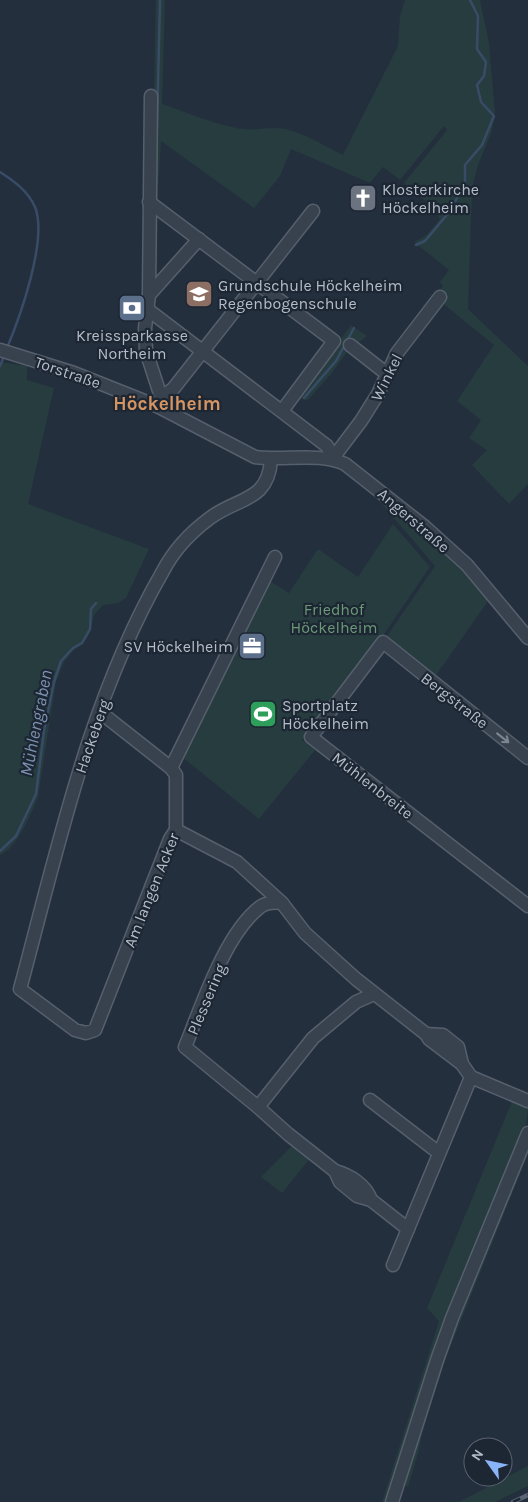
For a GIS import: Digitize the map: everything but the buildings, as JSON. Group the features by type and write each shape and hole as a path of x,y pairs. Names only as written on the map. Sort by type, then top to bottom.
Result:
{"street":[{"path":"151,96 150,295 145,328 146,351 159,401 173,390 313,211"},
{"path":"149,202 256,283 262,285 334,341 282,411"},
{"path":"150,295 199,239"},
{"name":"Winkel","path":"333,458 366,414 378,394 397,353 440,297"},
{"path":"147,309 327,446 333,458 271,460"},
{"path":"350,345 387,374"},
{"name":"Torstraße","path":"6,351 159,401 240,451 255,457 271,460"},
{"name":"Angerstraße","path":"333,458 345,464 425,526 467,565 528,638"},
{"name":"Hackeberg","path":"86,1033 75,1030 20,989 78,777 117,666 162,571 172,555 210,517 254,495 260,490 268,478 271,460"},
{"path":"100,712 171,768 274,556"},
{"name":"Bergstraße","path":"382,642 528,758"},
{"name":"Mühlenbreite","path":"382,642 311,736 528,906"},
{"name":"Am langen Acker","path":"86,1033 95,1030 170,839 176,830 176,775 171,768"},
{"path":"176,830 237,862 264,884 282,903 305,934 356,979 426,1034 443,1035 458,1047 462,1064 471,1077 528,1101"},
{"path":"264,884 261,906 271,902 282,903"},
{"name":"Plessering","path":"258,1106 185,1047 217,970 239,929 261,906"},
{"path":"356,979 356,1002"},
{"path":"374,994 356,1002 313,1038 258,1106 288,1134 335,1171 340,1182 357,1196 371,1200 408,1229"},
{"path":"393,1265 471,1077"},
{"path":"370,1100 439,1153"},
{"path":"392,1502 449,1326 527,1135"}],"green space":[{"path":"156,0 165,0 162,104 236,128 286,129 308,137 343,155 398,46 400,16 405,0 480,0 489,43 495,112 492,131 478,165 472,188 468,309 528,366 528,484 509,504 472,465 487,450 469,438 481,420 457,401 494,345 441,302 444,297 439,291 443,286 440,282 449,270 414,242 427,235 440,219 429,204 404,183 447,130 444,126 400,180 383,167 370,183 291,149 280,176 254,208 161,141 158,186 152,181"},
{"path":"351,325 367,336 351,346 331,374 307,401 299,397"},
{"path":"0,362 27,366 27,380 54,388 28,504 149,549 126,598 118,603 103,605 94,615 90,633 83,644 74,650 64,662 56,681 38,797 28,821 18,838 7,851 0,855"},
{"path":"381,500 460,568 488,601 434,678 385,639 435,566 382,504"},
{"name":"Friedhof Höckelheim","path":"393,524 430,567 382,637 302,740 315,750 259,819 182,757 268,580 289,593 318,549 358,577"},
{"path":"513,1099 524,1104 528,1109 526,1127 449,1313 387,1502 382,1502 439,1321 427,1308"},
{"path":"294,1144 311,1157 282,1193 261,1177"},
{"path":"528,1144 528,1154 447,1355 422,1433 408,1487 402,1483 436,1374"},
{"path":"528,1466 528,1486 495,1502 459,1502 488,1487 513,1487 513,1474"}],"waterway":[{"path":"157,128 160,0"},
{"name":"Mühlengraben","path":"416,245 425,241 450,211 465,183 465,165 482,145 494,116 481,102 477,85 484,76 486,62 477,49 478,16 470,0"},
{"path":"0,172 29,196 35,207 38,221 38,238 31,278 7,348"},
{"name":"Mühlengraben","path":"304,398 336,361 354,328"},
{"path":"0,366 4,356"},
{"name":"Mühlengraben","path":"0,851 16,836 36,794 44,731 54,682 61,661 73,648 82,643 90,629 91,609 96,603"}],"railway":[{"path":"513,1502 528,1495"}],"place":[{"name":"Klosterkirche Höckelheim","path":"363,198"},
{"name":"Grundschule Höckelheim Regenbogenschule","path":"199,294"},
{"name":"Kreissparkasse Northeim","path":"132,308"},
{"name":"SV Höckelheim","path":"252,646"},
{"name":"Sportplatz Höckelheim","path":"263,714"}],"district":[{"name":"Höckelheim","path":"167,403"}]}
